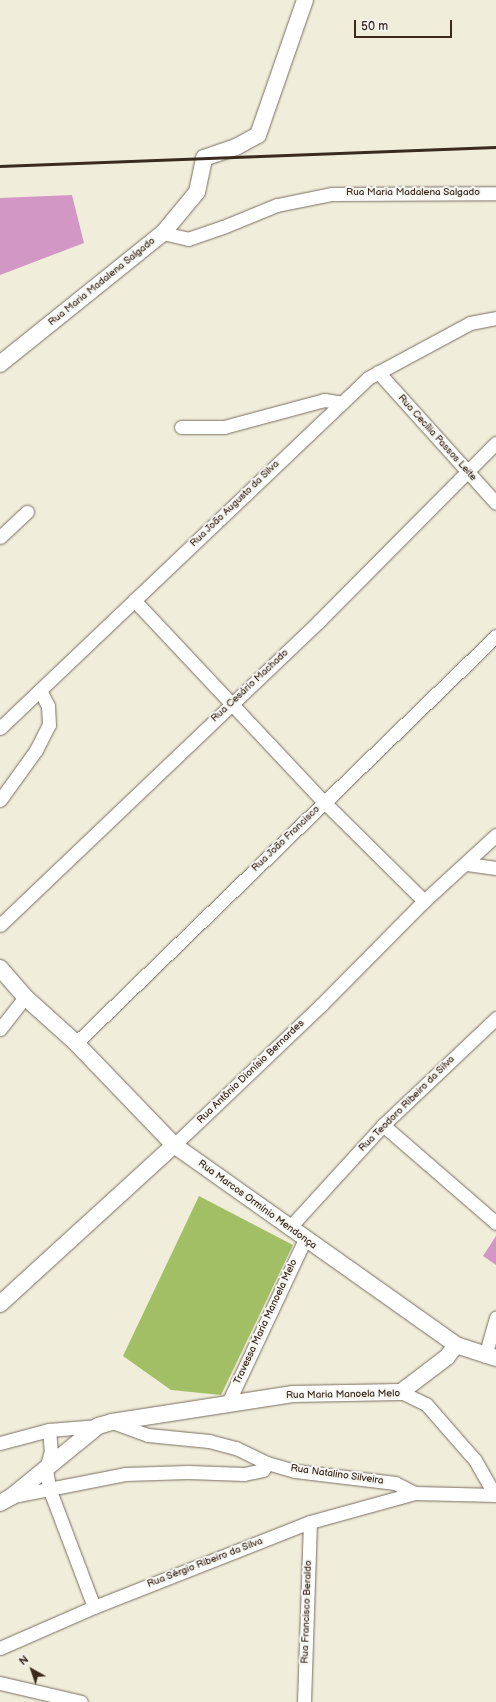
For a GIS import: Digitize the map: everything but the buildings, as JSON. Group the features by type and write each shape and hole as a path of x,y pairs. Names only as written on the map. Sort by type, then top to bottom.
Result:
{"street":[{"path":"163,233 197,192 204,158 236,147 258,135 305,0"},
{"name":"Rua Maria Madalena Salgado","path":"0,364 163,233 188,239 223,227 277,204 331,194 496,193"},
{"name":"Rua João Augusto da Silva","path":"0,728 339,402 378,372 470,322 496,318"},
{"name":"Rua Cecília Passos Leite","path":"378,372 496,503"},
{"path":"181,427 224,427 324,400 339,402"},
{"name":"Rua Cesário Machado","path":"0,925 231,703 319,621 496,443"},
{"path":"0,537 27,512"},
{"path":"134,600 324,802 424,901"},
{"name":"Rua João Francisco","path":"76,1043 496,636"},
{"path":"0,800 36,750 49,725 48,706 40,690"},
{"name":"Rua Antônio Dionísio Bernardes","path":"0,1304 174,1145 321,1005 424,901 467,864 496,835"},
{"path":"467,864 496,868"},
{"name":"Rua Marcos Ormínio Mendonça","path":"0,968 26,997 76,1043 174,1145 456,1345 491,1357"},
{"path":"0,1029 26,997"},
{"name":"Rua Teodoro Ribeiro da Silva","path":"289,1228 383,1125 496,1018"},
{"path":"383,1125 496,1223"},
{"name":"Travessa Maria Manoela Melo","path":"227,1405 305,1239"},
{"path":"491,1357 496,1318"},
{"path":"401,1392 447,1357 456,1345"},
{"name":"Rua Maria Manoela Melo","path":"105,1424 293,1394 401,1392 426,1404 475,1460 496,1495"},
{"path":"0,1443 50,1430 105,1424"},
{"path":"6,1500 105,1424"},
{"name":"Rua Natalino Silveira","path":"105,1424 148,1434 209,1440 236,1448 267,1463 295,1471 395,1483 415,1493 496,1495"},
{"path":"50,1430 51,1451 46,1469 49,1488 94,1607"},
{"path":"6,1500 49,1488 125,1474 188,1472 244,1474 263,1470 267,1463"},
{"name":"Rua Sérgio Ribeiro da Silva","path":"0,1648 94,1607 310,1522 415,1493"},
{"name":"Rua Francisco Beraldo","path":"304,1702 310,1522"},
{"path":"0,1683 81,1702"}],"green space":[{"path":"199,1196 293,1245 221,1395 171,1390 123,1356"}],"railway":[{"path":"0,166 496,147"}]}
